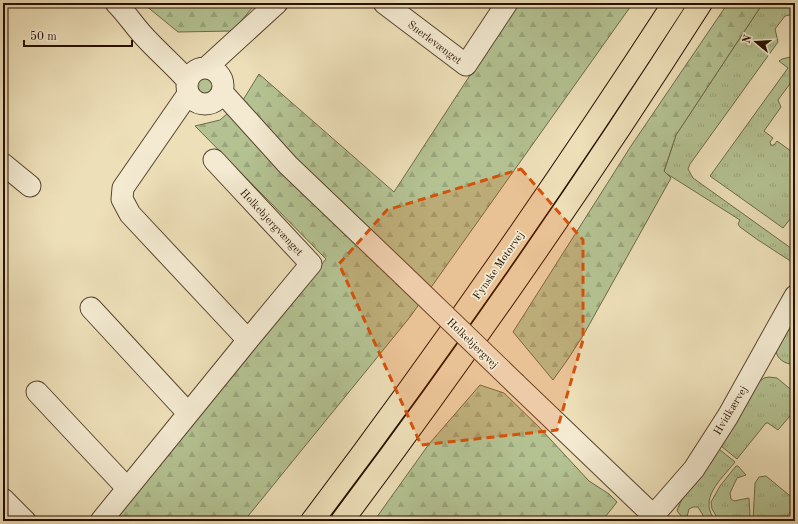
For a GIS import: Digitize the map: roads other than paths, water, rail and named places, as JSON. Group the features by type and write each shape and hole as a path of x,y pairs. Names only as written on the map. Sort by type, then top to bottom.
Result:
{"highway":[{"name":"Fynske Motorvej","path":"312,521 385,425 534,213 674,3"},
{"name":"Fynske Motorvej","path":"342,521 403,439 549,233 638,102 701,3"}],"street":[{"path":"248,340 130,214 122,200 123,188 140,164 204,86 277,3"},
{"name":"Snerlevænget","path":"384,3 466,65 506,3"},
{"name":"Holkebjergvej","path":"121,8 146,26 204,86 656,518"},
{"name":"Holkebjergvænget","path":"101,521 311,264 214,160"},
{"path":"3,164 30,186"},
{"name":"Hvidkærvej","path":"656,518 694,468 728,416 795,296"},
{"path":"91,308 188,413"},
{"path":"37,392 127,488"},
{"path":"3,499 25,521"}]}
